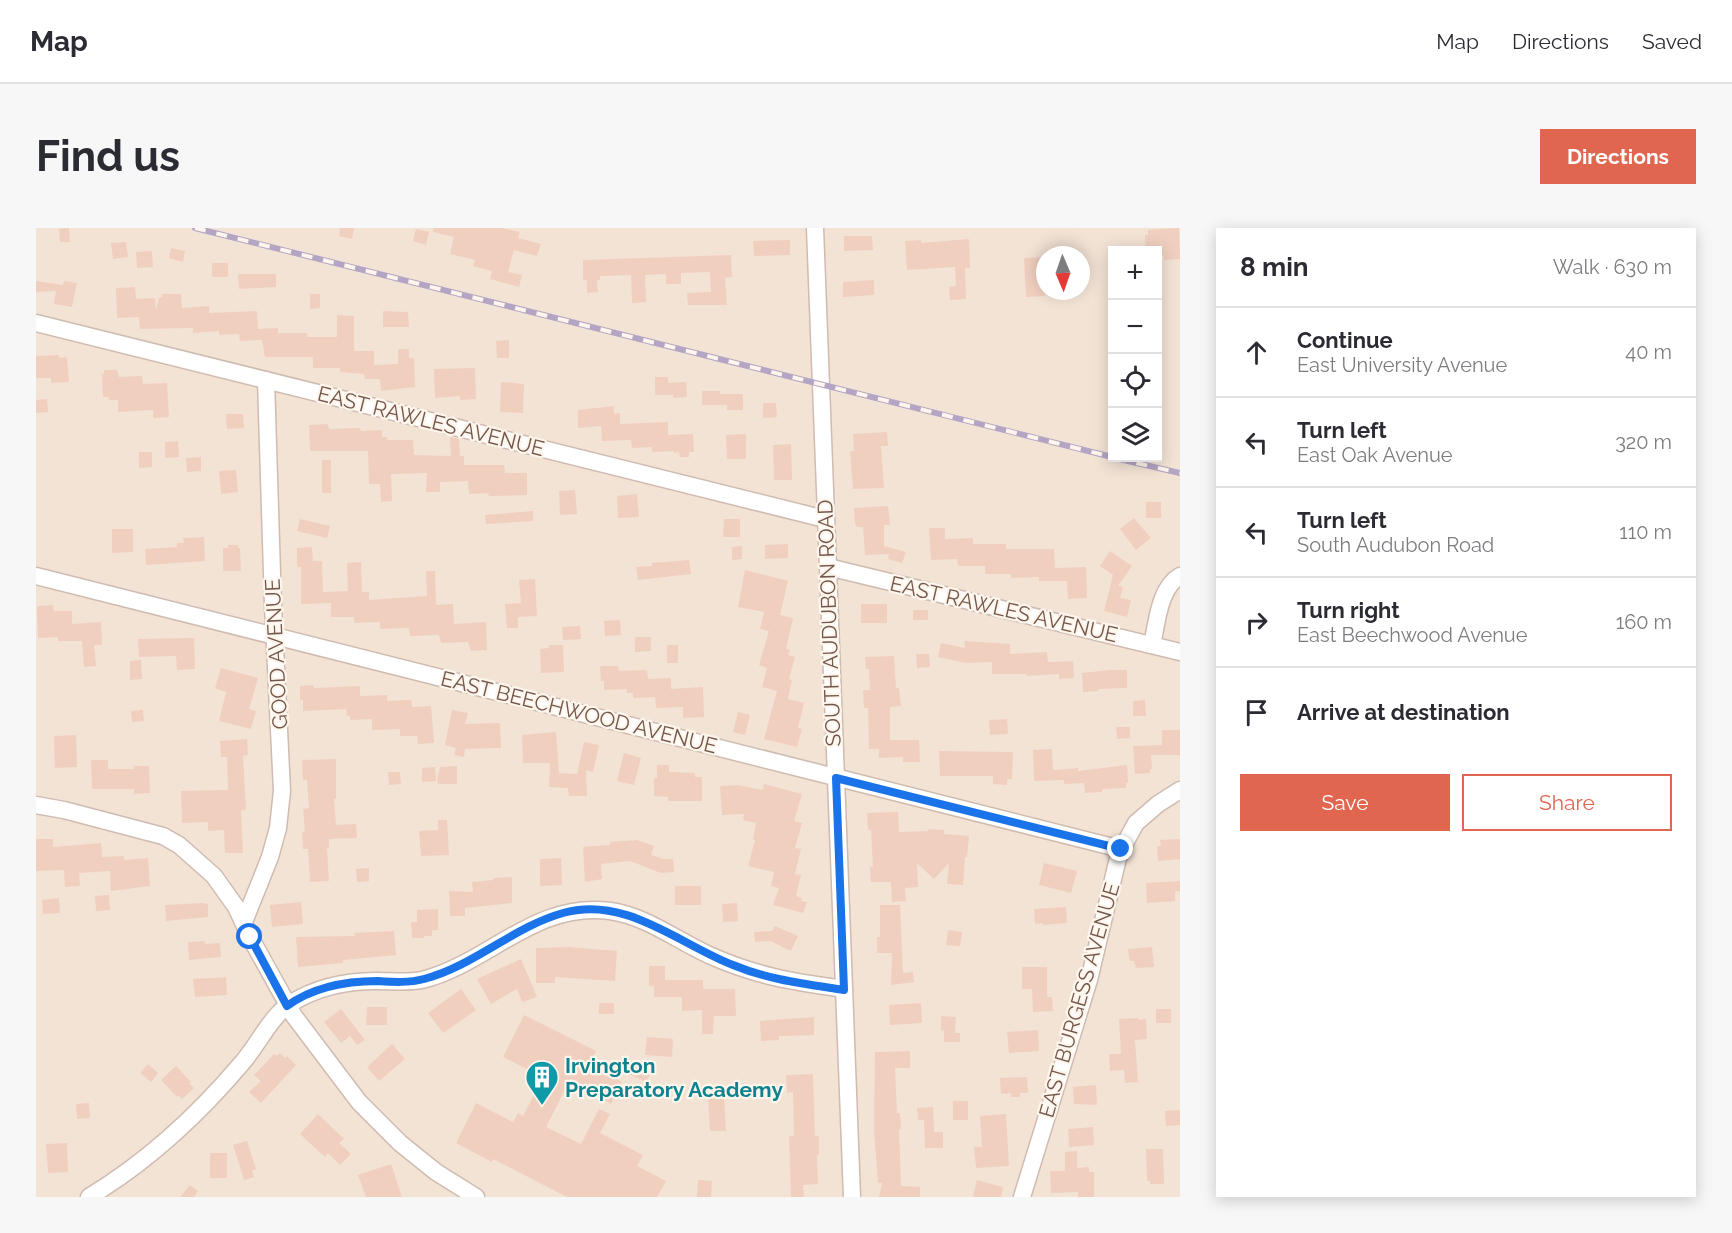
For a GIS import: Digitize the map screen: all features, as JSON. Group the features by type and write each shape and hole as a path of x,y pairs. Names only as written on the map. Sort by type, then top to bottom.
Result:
{"street":[{"name":"SOUTH AUDUBON ROAD","path":"815,228 852,1197"},
{"name":"EAST RAWLES AVENUE","path":"36,323 825,519"},
{"name":"GOOD AVENUE","path":"244,922 270,857 281,803 282,773 274,634 266,380"},
{"name":"EAST RAWLES AVENUE","path":"828,567 1180,652"},
{"name":"EAST BEECHWOOD AVENUE","path":"36,576 274,634 1121,849"},
{"path":"1152,645 1166,590 1173,580 1180,576"},
{"name":"EAST BURGESS AVENUE","path":"1022,1197 1089,980 1121,849 1136,823 1158,804 1180,790"},
{"path":"36,805 156,833 179,845 218,879 237,907 287,1006 348,1088 383,1127 436,1172 476,1197"},
{"path":"89,1197 141,1161 195,1114 243,1062 287,1006 305,995 332,986 355,982 407,982 435,976 456,968 541,920 563,913 586,910 609,911 632,917 652,924 706,954 733,965 776,979 844,990"}],"shaded area":[{"path":"36,228 1180,228 1180,1197 36,1197"}],"building":[{"path":"69,228 70,242 60,242 59,229"},
{"path":"340,228 354,228 352,239 339,236"},
{"path":"434,228 501,228 520,232 518,238 541,244 537,256 514,250 508,272 522,275 519,287 490,279 492,271 473,266 475,260 450,254 454,237 433,232"},
{"path":"1179,228 1180,259 1164,260 1162,246 1146,246 1145,235 1148,235 1148,230"},
{"path":"416,229 429,232 426,245 413,241"},
{"path":"844,236 872,236 873,250 844,251"},
{"path":"969,239 970,268 965,268 966,299 950,300 949,287 956,286 955,267 907,270 905,241 921,240 921,243"},
{"path":"790,240 790,255 754,256 753,241"},
{"path":"126,242 128,257 113,259 111,243"},
{"path":"171,248 185,251 183,262 169,258"},
{"path":"152,251 153,267 137,268 136,252"},
{"path":"731,255 732,277 725,278 727,305 688,305 687,293 711,292 710,272 681,273 681,284 666,284 666,274 645,275 646,302 632,303 631,275 600,276 600,280 597,280 598,292 587,293 587,280 583,280 583,260"},
{"path":"1036,257 1036,296 1026,297 1024,258"},
{"path":"212,263 228,263 228,277 212,277"},
{"path":"238,274 276,274 276,287 239,289"},
{"path":"874,280 874,295 843,297 843,282"},
{"path":"36,281 63,285 64,281 77,283 72,307 54,304 56,291 36,292"},
{"path":"135,287 136,299 155,298 156,310 162,294 181,294 182,308 209,306 209,313 257,311 258,329 278,328 278,333 307,333 307,337 337,337 337,315 354,316 354,351 374,351 374,365 398,364 398,349 409,349 409,358 414,358 415,387 381,391 380,379 365,379 364,374 340,372 340,368 313,368 313,357 265,357 262,340 240,341 239,334 219,335 219,331 193,333 193,328 140,329 139,317 117,318 116,288"},
{"path":"310,294 320,294 320,308 310,309"},
{"path":"383,311 408,312 409,327 383,327"},
{"path":"509,340 509,358 497,358 496,341"},
{"path":"59,355 59,358 67,357 69,382 51,383 51,378 36,378 36,356"},
{"path":"475,368 476,399 460,400 460,396 435,398 434,369"},
{"path":"104,370 117,370 119,377 142,376 143,384 167,383 169,417 153,418 153,410 118,412 118,400 103,397 102,374"},
{"path":"655,377 668,377 668,383 686,382 687,397 673,398 673,395 655,395"},
{"path":"501,382 524,384 523,413 500,412"},
{"path":"702,391 743,394 743,410 727,410 727,405 702,405"},
{"path":"47,399 48,412 36,413 36,400"},
{"path":"763,403 776,403 777,417 763,418"},
{"path":"614,406 614,414 620,413 620,424 668,422 668,435 693,434 694,452 689,452 689,457 680,457 679,452 674,453 674,451 652,452 652,447 632,448 631,440 602,441 601,426 578,428 578,410"},
{"path":"226,414 243,414 244,428 227,429"},
{"path":"328,424 329,429 382,430 382,437 387,437 387,440 413,440 414,455 451,456 450,437 459,439 460,456 464,456 464,465 504,465 505,473 527,473 527,495 469,494 468,481 440,482 440,492 426,492 427,473 391,474 392,501 381,502 380,484 369,484 368,451 310,451 309,425"},
{"path":"887,432 888,446 881,446 884,488 853,489 850,451 854,451 853,434"},
{"path":"746,434 746,459 727,459 726,435"},
{"path":"178,441 179,457 165,458 165,442"},
{"path":"791,444 792,480 774,480 773,445"},
{"path":"139,452 152,452 152,467 139,468"},
{"path":"201,457 201,471 187,472 186,458"},
{"path":"322,460 331,460 331,493 322,493"},
{"path":"236,470 238,492 221,494 219,471"},
{"path":"575,490 577,514 560,515 559,491"},
{"path":"637,494 639,517 618,518 617,496"},
{"path":"1146,502 1161,502 1161,518 1146,518"},
{"path":"888,506 890,525 884,525 884,546 906,552 902,563 888,559 889,554 865,555 863,527 857,527 855,524 854,508"},
{"path":"533,511 533,521 486,524 485,515"},
{"path":"1134,518 1151,538 1136,550 1120,529"},
{"path":"300,519 330,526 327,538 297,531"},
{"path":"724,519 740,519 740,537 723,537"},
{"path":"929,528 945,528 945,539 973,538 973,544 1006,544 1006,549 1054,549 1055,568 1086,567 1087,598 1068,599 1067,581 1039,581 1039,577 1011,578 1011,574 985,574 985,566 958,566 957,559 931,560"},
{"path":"112,529 133,529 133,552 112,553"},
{"path":"204,537 205,561 146,565 145,549 177,547 177,543 184,543 183,538"},
{"path":"788,544 788,558 765,559 765,545"},
{"path":"228,545 238,545 240,548 241,571 223,571 223,548 228,548"},
{"path":"742,546 742,559 732,560 732,547"},
{"path":"312,547 313,561 322,561 323,592 348,591 347,563 361,562 362,592 369,592 369,600 427,596 426,571 435,571 436,605 453,604 454,624 486,622 487,650 471,651 468,642 441,643 439,635 410,636 409,628 380,629 380,622 354,623 354,617 331,617 331,603 301,604 301,567 297,567 297,548"},
{"path":"1110,551 1132,566 1118,586 1123,587 1120,598 1131,600 1127,617 1104,611 1113,575 1100,566"},
{"path":"689,560 691,574 638,580 636,567 652,566 652,563"},
{"path":"745,570 788,581 780,615 793,618 786,649 790,650 788,655 795,657 789,679 792,680 788,699 804,703 798,728 802,729 797,747 764,739 777,691 762,687 767,668 759,665 769,631 760,629 764,612 738,607"},
{"path":"535,579 537,616 518,617 518,628 507,628 505,604 521,603 519,580"},
{"path":"861,604 887,604 887,623 861,623"},
{"path":"53,605 54,611 72,611 72,624 101,622 102,645 94,645 96,666 84,667 82,641 58,641 58,637 38,638 37,606"},
{"path":"913,610 928,610 928,620 913,620"},
{"path":"620,620 621,635 605,636 604,621"},
{"path":"580,626 581,639 563,640 562,627"},
{"path":"635,637 651,637 651,651 635,652"},
{"path":"194,638 195,669 177,670 176,656 139,657 138,639"},
{"path":"964,641 1010,644 1010,654 1047,652 1048,662 1073,661 1074,678 1059,679 1059,674 1027,676 1027,674 992,674 992,662 965,663 938,657 941,643 965,648"},
{"path":"549,645 563,645 564,672 541,673 540,649 549,648"},
{"path":"667,645 678,645 678,663 667,663"},
{"path":"916,654 929,654 930,667 917,668"},
{"path":"894,656 896,688 899,688 901,706 890,707 890,740 919,740 920,762 903,762 903,757 879,758 879,749 869,749 868,708 864,708 863,690 870,690 869,669 866,669 865,657"},
{"path":"141,660 142,679 130,680 130,661"},
{"path":"600,666 618,666 619,671 647,670 648,679 671,678 671,689 703,687 704,717 683,718 683,707 656,708 655,697 633,698 633,693 627,693 627,689 604,690"},
{"path":"221,668 258,678 249,709 256,711 251,729 219,721 226,692 215,688"},
{"path":"1127,670 1127,688 1083,692 1082,673"},
{"path":"313,685 314,688 360,686 360,696 387,695 387,701 411,700 412,707 431,706 434,743 418,744 417,736 400,736 400,729 372,730 372,719 350,720 346,709 303,711 300,686"},
{"path":"1145,700 1146,716 1133,716 1133,701"},
{"path":"143,710 144,721 132,722 131,711"},
{"path":"452,710 468,713 465,724 500,723 501,748 465,749 464,757 454,755 456,748 445,745"},
{"path":"738,712 750,715 745,735 733,732"},
{"path":"1007,719 1008,734 990,735 989,720"},
{"path":"1116,727 1130,727 1130,738 1117,739"},
{"path":"1162,730 1180,730 1180,755 1151,755 1150,773 1135,774 1133,746 1162,745"},
{"path":"556,732 559,773 577,774 584,742 599,745 593,772 586,770 587,796 569,796 568,788 549,787 550,763 523,763 522,735"},
{"path":"76,735 77,767 55,768 54,736"},
{"path":"247,739 248,755 243,756 246,810 241,810 243,853 225,853 224,830 208,831 208,822 182,823 181,791 228,790 227,757 221,757 220,741"},
{"path":"1052,749 1053,770 1078,768 1078,771 1127,765 1126,788 1102,789 1102,792 1085,793 1084,783 1064,784 1064,780 1034,781 1033,750"},
{"path":"939,751 1013,752 1012,779 1007,779 1007,785 993,784 993,776 940,776"},
{"path":"624,753 641,758 634,785 617,781"},
{"path":"336,759 336,799 334,799 336,825 356,824 357,838 329,839 327,848 329,881 310,882 308,849 303,849 302,832 305,831 303,809 309,808 307,780 303,780 302,760"},
{"path":"91,760 108,760 108,769 134,769 134,766 149,766 150,793 134,794 134,789 92,789"},
{"path":"657,765 669,765 669,772 695,773 695,777 702,777 702,801 668,801 668,797 654,796"},
{"path":"457,766 457,784 439,784 437,781 440,767"},
{"path":"435,767 436,781 422,782 422,768"},
{"path":"388,772 400,772 401,784 389,785"},
{"path":"764,784 802,794 794,821 802,823 795,848 801,849 795,874 801,875 796,896 802,898 801,901 807,902 803,913 773,905 779,888 771,886 774,872 748,866 755,840 753,840 756,823 743,820 744,814 722,815 720,786 738,785 763,790"},
{"path":"898,812 899,832 928,831 928,829 944,830 944,834 969,836 963,885 947,884 949,863 934,879 917,863 918,887 905,888 906,901 892,902 891,882 871,882 870,867 873,867 871,830 868,830 867,813"},
{"path":"438,820 447,820 449,855 421,856 419,831 438,830"},
{"path":"36,839 53,839 53,847 101,843 102,857 124,856 124,860 148,858 150,886 111,891 110,871 79,873 80,886 65,887 64,870 36,871"},
{"path":"1180,839 1180,859 1158,861 1157,846 1161,846 1160,840"},
{"path":"637,840 654,846 651,855 673,859 674,872 661,873 630,861 601,864 602,879 585,882 583,847"},
{"path":"561,858 562,885 540,886 540,859"},
{"path":"1044,863 1077,871 1071,893 1039,885"},
{"path":"369,868 369,881 357,882 356,869"},
{"path":"512,877 512,903 465,908 465,916 450,916 449,891 473,892 472,882"},
{"path":"1180,881 1180,891 1175,891 1175,901 1147,903 1146,883"},
{"path":"675,886 701,886 701,905 675,905"},
{"path":"109,895 110,910 96,911 95,896"},
{"path":"59,898 60,913 43,914 42,900"},
{"path":"301,902 303,924 272,927 270,905"},
{"path":"737,903 738,921 723,922 722,904"},
{"path":"208,904 208,917 166,921 165,905"},
{"path":"880,905 900,905 903,973 913,972 914,982 891,985 892,953 877,953 877,937 880,937"},
{"path":"1066,907 1067,923 1035,924 1034,909"},
{"path":"438,909 438,930 432,930 432,936 412,938 411,922 417,922 417,910"},
{"path":"775,926 798,936 791,951 770,941 755,942 754,932 772,931"},
{"path":"948,930 962,932 960,946 946,945"},
{"path":"394,931 396,955 298,967 296,937 355,936 354,933"},
{"path":"205,941 205,944 220,943 221,957 189,960 188,942"},
{"path":"569,947 617,951 615,981 555,977 555,983 536,983 536,948"},
{"path":"1152,947 1154,967 1136,968 1134,961 1129,959 1128,949"},
{"path":"521,959 537,997 522,1002 517,989 491,1004 477,979"},
{"path":"649,966 665,966 665,980 703,980 703,989 735,989 736,1016 714,1016 713,1034 702,1034 702,1010 682,1011 682,997 654,997 654,986 649,986"},
{"path":"1022,967 1047,967 1047,997 1052,997 1053,1011 1033,1012 1032,989 1022,989"},
{"path":"226,977 227,995 195,997 193,979"},
{"path":"461,989 476,1010 443,1033 428,1013"},
{"path":"599,1003 614,1003 614,1014 599,1014"},
{"path":"921,1003 922,1023 890,1025 889,1005"},
{"path":"367,1007 387,1007 387,1025 366,1025"},
{"path":"341,1009 365,1040 357,1045 350,1036 341,1043 324,1022"},
{"path":"1156,1009 1171,1009 1171,1023 1156,1023"},
{"name":"Irvington Preparatory Academy","path":"524,1015 596,1051 589,1065 622,1082 611,1104 569,1082 546,1127 581,1144 599,1109 610,1114 600,1133 643,1155 637,1166 666,1181 657,1197 567,1197 456,1143 476,1103 513,1122 518,1113 523,1116 543,1077 503,1057"},
{"path":"941,1016 956,1017 955,1033 960,1033 960,1042 944,1042"},
{"path":"814,1017 814,1035 779,1036 779,1040 761,1041 760,1021"},
{"path":"1138,1018 1138,1020 1146,1019 1147,1039 1135,1040 1138,1082 1125,1083 1124,1070 1110,1071 1109,1054 1121,1054 1119,1019"},
{"path":"1038,1030 1039,1051 1009,1053 1007,1032"},
{"path":"647,1037 673,1039 672,1057 645,1055"},
{"path":"392,1044 405,1059 379,1081 367,1067"},
{"path":"910,1051 910,1068 895,1068 897,1113 900,1113 901,1129 899,1130 901,1186 920,1187 920,1197 879,1197 882,1183 878,1183 874,1131 875,1052"},
{"path":"280,1053 296,1065 261,1103 249,1092 261,1081 254,1075 274,1054 276,1056"},
{"path":"632,1062 651,1072 646,1082 627,1073"},
{"path":"148,1064 158,1073 151,1082 140,1073"},
{"path":"176,1066 194,1088 182,1099 178,1095 177,1097 161,1080"},
{"path":"813,1074 815,1136 819,1136 818,1184 803,1185 804,1197 791,1197 789,1136 794,1136 793,1092 787,1093 786,1075"},
{"path":"1027,1077 1028,1093 1020,1093 1020,1097 1011,1097 1011,1093 1001,1094 1000,1078"},
{"path":"1096,1085 1097,1105 1074,1104 1073,1087"},
{"path":"724,1098 726,1131 710,1131 708,1099"},
{"path":"953,1101 968,1101 968,1120 953,1120"},
{"path":"89,1103 90,1118 77,1119 76,1104"},
{"path":"933,1107 934,1132 943,1132 943,1148 925,1148 924,1120 918,1120 917,1108"},
{"path":"1180,1110 1180,1125 1166,1126 1165,1111"},
{"path":"318,1114 344,1139 339,1143 351,1154 340,1165 328,1153 325,1157 300,1134"},
{"path":"1006,1114 1009,1166 976,1168 974,1147 982,1147 980,1116"},
{"path":"1093,1127 1094,1145 1069,1147 1068,1129"},
{"path":"247,1141 256,1169 252,1171 254,1177 244,1180 233,1145"},
{"path":"67,1143 68,1172 48,1173 46,1144"},
{"path":"1146,1149 1163,1149 1164,1184 1150,1184 1150,1181 1147,1181"},
{"path":"1077,1151 1077,1168 1089,1167 1089,1172 1094,1172 1094,1197 1078,1197 1078,1192 1051,1193 1050,1171 1065,1171 1065,1152"},
{"path":"210,1153 227,1153 227,1178 210,1178"},
{"path":"391,1164 402,1197 366,1197 358,1175"},
{"path":"698,1180 712,1181 711,1197 697,1197"},
{"path":"977,1180 1003,1187 1001,1197 973,1197"},
{"path":"190,1185 198,1191 194,1197 180,1197"}],"railway":[{"path":"195,228 1108,456"},
{"path":"1132,462 1180,473"}],"place":[{"name":"Irvington Preparatory Academy","path":"542,1106"}],"route":[{"path":"250,937 287,1006 305,995 332,986 355,982 407,982 435,976 456,968 541,920 563,913 586,910 621,913 652,924 706,954 776,979 844,990 836,778 1121,849"}]}
